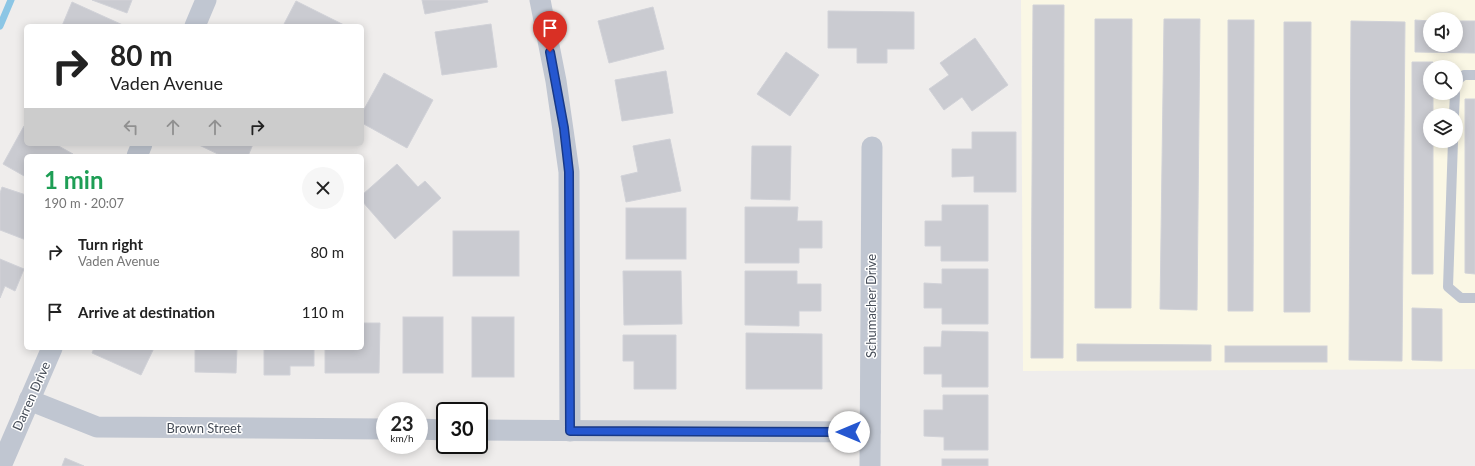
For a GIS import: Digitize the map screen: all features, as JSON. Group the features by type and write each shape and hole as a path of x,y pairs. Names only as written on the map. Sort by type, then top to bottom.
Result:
{"street":[{"path":"196,24 206,0"},
{"path":"540,0 556,81 569,172 570,431"},
{"name":"Schumacher Drive","path":"870,466 872,146"},
{"name":"Darren Drive","path":"1,466 51,350"},
{"name":"Brown Street","path":"29,400 97,427 376,429"},
{"path":"488,430 870,432"}],"lane":[{"path":"1463,76 1475,75"},
{"path":"1453,148 1448,287 1461,298 1475,298"}],"shaded area":[{"path":"1021,0 1475,0 1475,369 1023,371"}],"building":[{"path":"92,0 132,0 127,13"},
{"path":"422,0 487,0 488,2 425,14"},
{"path":"296,1 342,24 284,24"},
{"path":"72,2 121,24 63,24"},
{"path":"1033,5 1064,5 1063,358 1031,358"},
{"path":"653,7 664,49 609,63 598,21"},
{"path":"828,11 914,12 914,49 887,49 887,63 857,63 857,48 828,48"},
{"path":"1095,19 1132,19 1131,308 1095,308"},
{"path":"1164,19 1200,19 1197,310 1160,309"},
{"path":"1228,20 1254,20 1253,311 1228,311"},
{"path":"1415,20 1423,21 1423,52 1463,52 1463,21 1475,21 1475,53 1415,52"},
{"path":"1351,21 1405,22 1402,361 1349,360"},
{"path":"1284,22 1311,22 1310,312 1284,312"},
{"path":"491,24 497,67 442,75 435,32"},
{"path":"975,38 1008,85 972,111 962,97 944,110 929,89 949,75 940,63"},
{"path":"786,52 819,75 790,116 757,94"},
{"path":"1412,62 1423,62 1423,100 1433,100 1433,108 1423,108 1423,148 1433,148 1433,274 1412,274"},
{"path":"666,71 673,113 622,121 615,80"},
{"path":"384,73 433,100 407,148 364,124 364,109"},
{"path":"1465,99 1475,99 1475,274 1465,273"},
{"path":"24,126 24,146 59,146 73,154 24,154 24,176 3,164"},
{"path":"972,132 1016,132 1016,192 974,192 974,176 952,177 952,149 972,149"},
{"path":"670,139 681,191 626,202 621,176 638,172 633,146"},
{"path":"201,146 252,146 249,154 218,154"},
{"path":"752,146 791,146 790,200 751,199"},
{"path":"397,164 418,187 425,181 441,198 395,239 364,203 364,193"},
{"path":"2,187 24,194 24,239 0,230 0,193"},
{"path":"942,205 988,205 988,261 941,261 941,246 925,246 925,221 942,221"},
{"path":"745,207 798,207 797,221 822,221 822,248 799,248 799,263 745,263"},
{"path":"626,208 686,208 686,259 626,259"},
{"path":"453,231 519,231 519,276 453,276"},
{"path":"0,259 24,269 15,291 5,286 0,298"},
{"path":"942,269 988,269 988,324 942,324 942,308 924,308 924,283 942,284"},
{"path":"623,271 681,271 682,324 624,325"},
{"path":"745,271 797,271 797,284 821,284 821,311 799,311 799,326 745,325"},
{"path":"1412,308 1442,309 1442,361 1412,360"},
{"path":"403,317 443,317 443,373 403,373"},
{"path":"472,317 514,317 514,377 472,377"},
{"path":"364,323 380,323 379,373 325,373 325,350 364,350"},
{"path":"942,331 988,332 988,387 942,387 942,374 924,374 924,347 941,347"},
{"path":"746,333 822,334 822,389 746,389"},
{"path":"623,335 676,335 676,389 634,389 634,361 623,361"},
{"path":"1077,344 1211,345 1211,361 1077,361"},
{"path":"1225,346 1327,346 1327,362 1225,362"},
{"path":"93,350 153,350 141,375 92,353"},
{"path":"195,350 237,350 236,373 195,372"},
{"path":"264,350 314,350 314,366 290,366 290,375 264,375"},
{"path":"943,395 988,395 988,450 944,450 944,437 924,436 924,410 943,410"},
{"path":"65,458 84,466 62,466"},
{"path":"942,459 988,459 988,466 942,466"}],"waterway":[{"path":"0,26 11,0"}],"route":[{"path":"550,52 564,128 569,172 570,431 849,432"}]}
